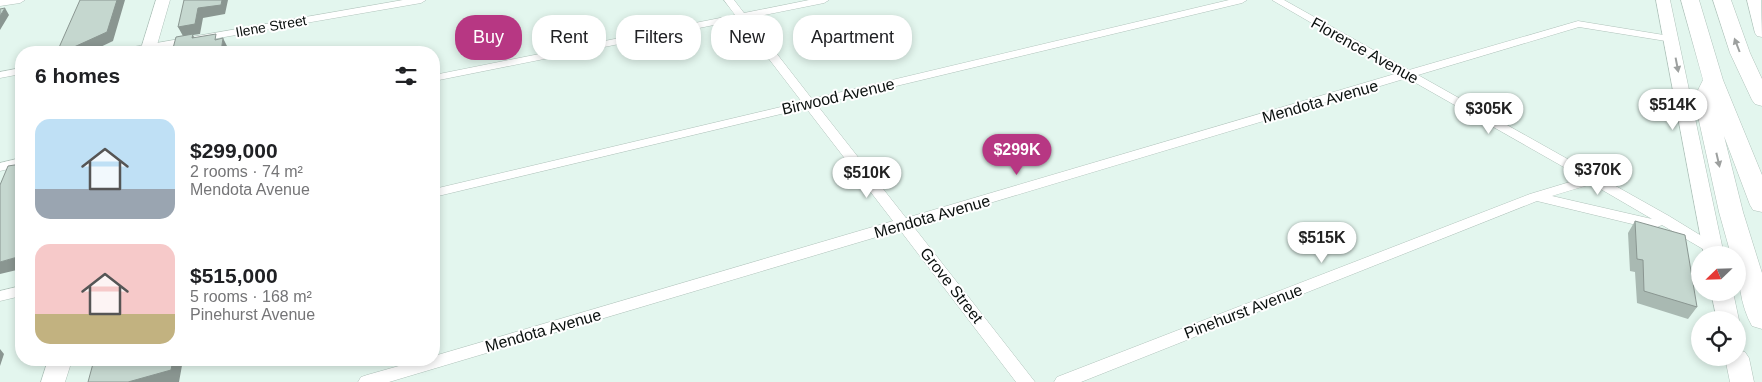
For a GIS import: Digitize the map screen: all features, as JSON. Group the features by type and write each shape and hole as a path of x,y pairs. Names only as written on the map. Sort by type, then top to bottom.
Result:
{"highway":[{"path":"1690,0 1713,80 1762,205"},
{"path":"1722,0 1740,53 1762,100"},
{"path":"1713,80 1704,98 1724,186 1762,319"}],"main road":[{"path":"149,46 163,0"},
{"path":"1663,0 1713,246"},
{"path":"1754,0 1762,33"},
{"path":"53,382 58,366"},
{"path":"1739,366 1742,382"}],"street":[{"path":"0,3 20,0"},
{"name":"Ilene Street","path":"170,46 421,0"},
{"name":"Grove Street","path":"729,0 741,15"},
{"path":"747,15 824,0"},
{"name":"Birwood Avenue","path":"440,191 1242,0"},
{"name":"Florence Avenue","path":"1277,0 1664,219 1705,246"},
{"path":"440,77 711,22"},
{"name":"Mendota Avenue","path":"440,361 1582,23 1672,39"},
{"name":"Grove Street","path":"776,60 1026,382"},
{"path":"0,75 15,72"},
{"path":"0,167 15,163"},
{"name":"Pinehurst Avenue","path":"1063,382 1535,196 1594,179"},
{"path":"1535,196 1653,224 1664,219"},
{"path":"0,296 15,292"},
{"name":"Mendota Avenue","path":"367,382 421,366"}],"building":[{"path":"80,0 117,0 107,32 76,46 60,46"},
{"path":"184,0 222,0 221,5 198,8 195,24 178,27"},
{"path":"5,8 0,16 0,9"},
{"path":"193,34 192,38 216,34 215,40 223,38 222,46 174,46 176,37"},
{"path":"15,165 15,258 0,262 0,185 8,166"},
{"path":"1635,221 1685,235 1691,271 1691,301 1696,301 1697,307 1644,291 1643,260 1637,259"},
{"path":"92,366 172,366 171,370 128,382 88,382"}]}
